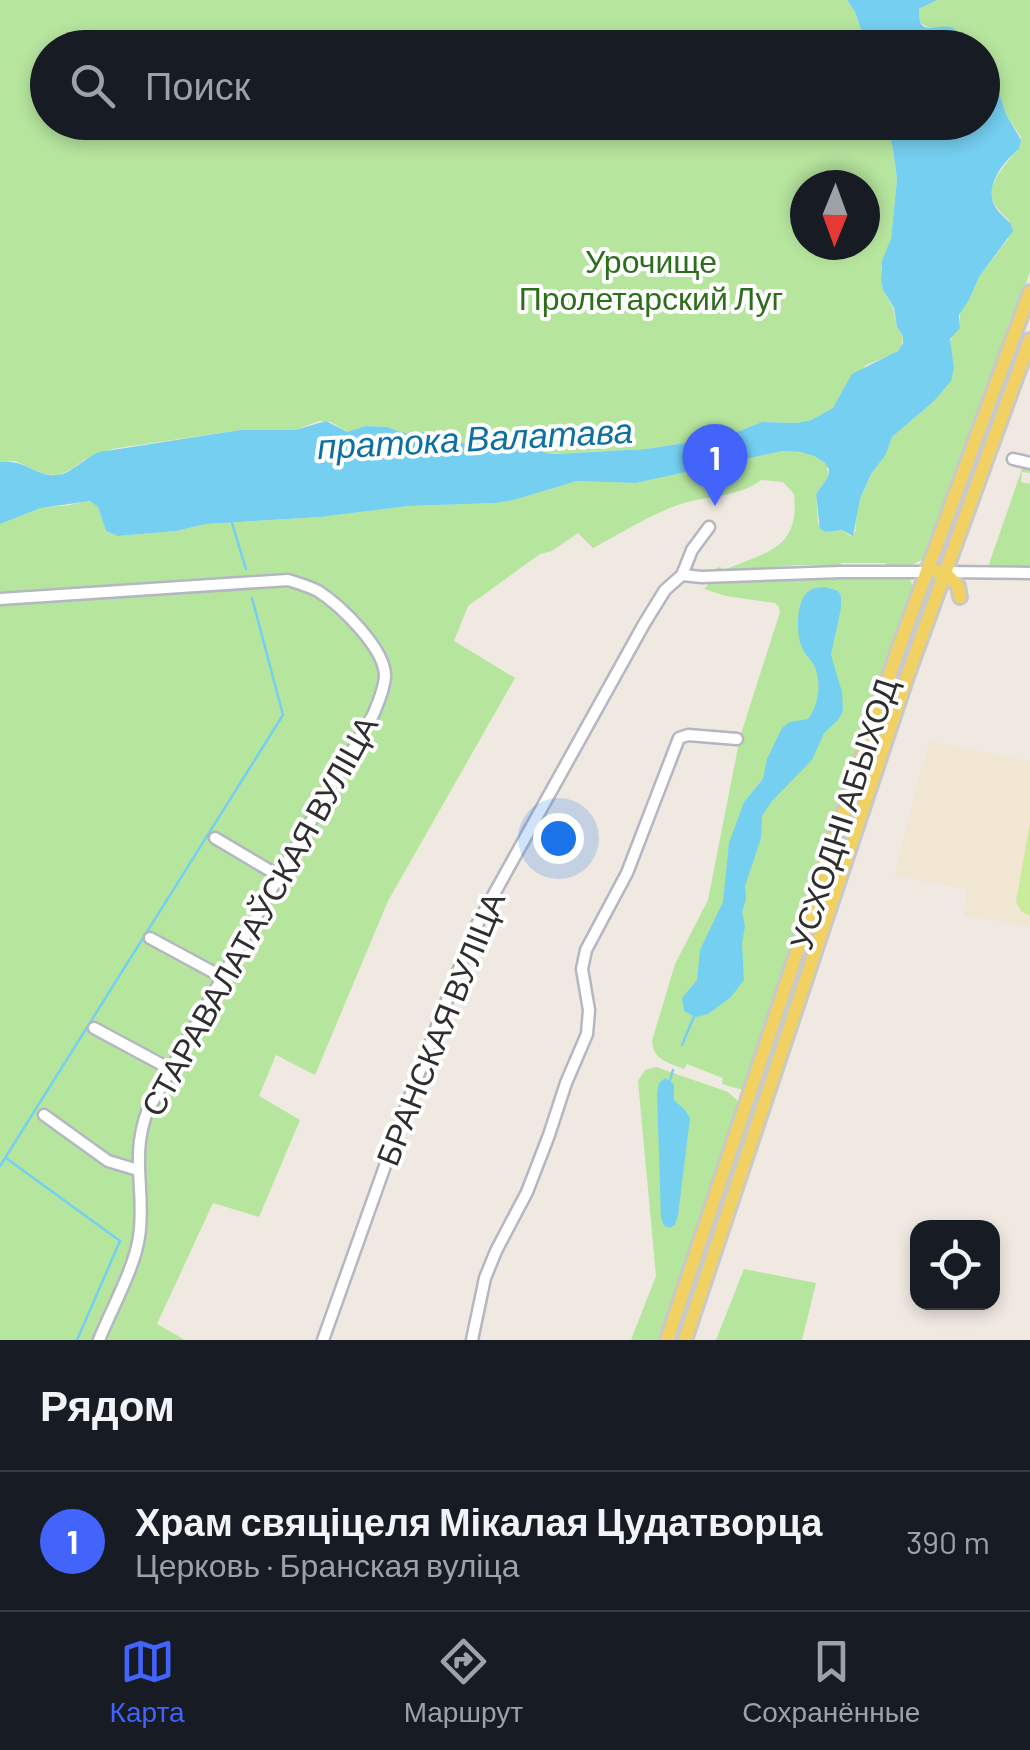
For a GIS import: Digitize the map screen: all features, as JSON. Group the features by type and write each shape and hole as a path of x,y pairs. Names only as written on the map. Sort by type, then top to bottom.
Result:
{"main road":[{"name":"УСХОДНІ АБЫХОД","path":"668,1340 899,647 1030,292"},
{"name":"УСХОДНІ АБЫХОД","path":"685,1340 908,674 1030,340"},
{"path":"926,572 944,572 958,586 960,597"}],"street":[{"path":"1013,459 1030,463"},
{"name":"БРАНСКАЯ ВУЛІЦА","path":"322,1340 474,930 656,603 682,575 692,550 709,527"},
{"path":"682,575 926,572"},
{"path":"944,572 1030,573"},
{"name":"СТАРАВАЛАТАЎСКАЯ ВУЛІЦА","path":"0,599 288,580 310,587 342,612 365,636 383,664 385,676 374,715 279,876 142,1124 138,1148 139,1238 100,1340"},
{"path":"472,1340 490,1264 527,1192 587,1034 590,1010 582,969 586,950 628,873 679,738 688,735 737,739"},
{"path":"216,838 279,876"},
{"path":"150,938 224,978"},
{"path":"94,1028 170,1070"},
{"path":"44,1115 108,1161 138,1170"}],"shaded area":[{"path":"929,741 1030,761 1030,927 964,915 967,889 894,876"}],"green space":[{"name":"Урочище Пролетарский Луг","path":"0,0 847,0 855,12 861,30 30,30 30,140 890,140 897,179 891,239 881,267 883,290 903,336 901,347 894,354 866,365 833,408 811,420 762,422 724,437 646,449 548,454 521,439 508,442 499,451 495,442 478,438 463,443 424,432 403,433 366,426 347,432 331,422 319,421 295,430 240,430 112,449 58,475 44,474 15,461 0,462"},
{"path":"937,0 1030,0 1030,272 925,558 910,566 841,563 840,569 797,565 699,575 754,558 786,538 792,527 794,494 783,482 761,480 742,490 667,509 593,548 578,533 552,551 540,554 468,606 454,641 515,678 388,901 315,1075 276,1055 259,1096 300,1120 259,1217 213,1203 157,1324 185,1340 0,1340 0,524 41,508 87,501 98,507 106,531 118,536 408,506 496,503 577,481 636,483 782,451 807,453 827,465 828,477 816,494 818,523 826,532 842,530 850,536 855,532 858,504 892,437 933,402 954,368 950,342 960,328 960,312 979,277 1008,239 1009,220 993,202 992,190 1002,169 1019,149 1021,137 1006,114 1000,95 1000,30 932,28 920,21 919,9"},
{"path":"1023,466 1030,467 1030,473 1022,472 1021,482 1030,484 1030,567 990,565 989,564"},
{"path":"780,576 906,576 913,587 743,1090 722,1084 723,1078 687,1064 684,1069 668,1063 655,1053 652,1041 675,964 708,900 740,737 780,612 775,603 704,589 719,581"},
{"path":"1030,823 1030,916 1016,902"},
{"path":"656,1067 728,1092 738,1101 739,1110 663,1340 631,1340 656,1276 638,1081 645,1070"},
{"path":"744,1269 816,1283 802,1340 716,1340"}],"water":[{"path":"847,0 937,0 919,9 921,24 956,30 861,30"},
{"path":"1000,95 1021,140 1019,149 1006,162 992,187 994,204 1013,231 979,277 959,315 960,328 950,339 954,368 951,381 892,437 860,499 853,536 842,530 820,529 816,494 828,477 829,469 824,462 800,452 782,451 636,483 577,481 496,503 408,506 118,536 106,531 98,507 90,501 41,508 0,524 0,462 56,475 100,452 240,430 295,430 326,421 347,432 366,426 387,427 463,443 487,437 499,451 510,440 516,440 554,454 646,449 724,437 762,422 811,420 833,408 852,374 898,351 903,343 881,279 882,261 891,239 897,179 890,140 1000,140"},
{"path":"825,587 841,596 831,655 842,692 843,711 824,733 812,760 762,816 761,838 745,886 742,912 744,980 731,997 708,1014 696,1017 684,1011 682,998 697,980 700,950 723,902 729,843 744,802 763,779 767,759 782,728 790,722 808,719 817,700 816,672 801,645 798,616 805,595"},
{"path":"665,1078 674,1084 674,1100 690,1118 678,1215 670,1228 664,1226 661,1218 657,1093"}],"waterway":[{"path":"232,523 246,569"},
{"path":"0,1166 283,715 252,598"},
{"path":"682,1045 695,1014"},
{"path":"669,1083 673,1070"},
{"path":"6,1158 120,1241 77,1340"}],"place":[{"name":"Храм свяціцеля Мікалая Цудатворца","path":"715,506"}],"water label":[{"name":"пратока Валатава","path":"475,439"}]}
